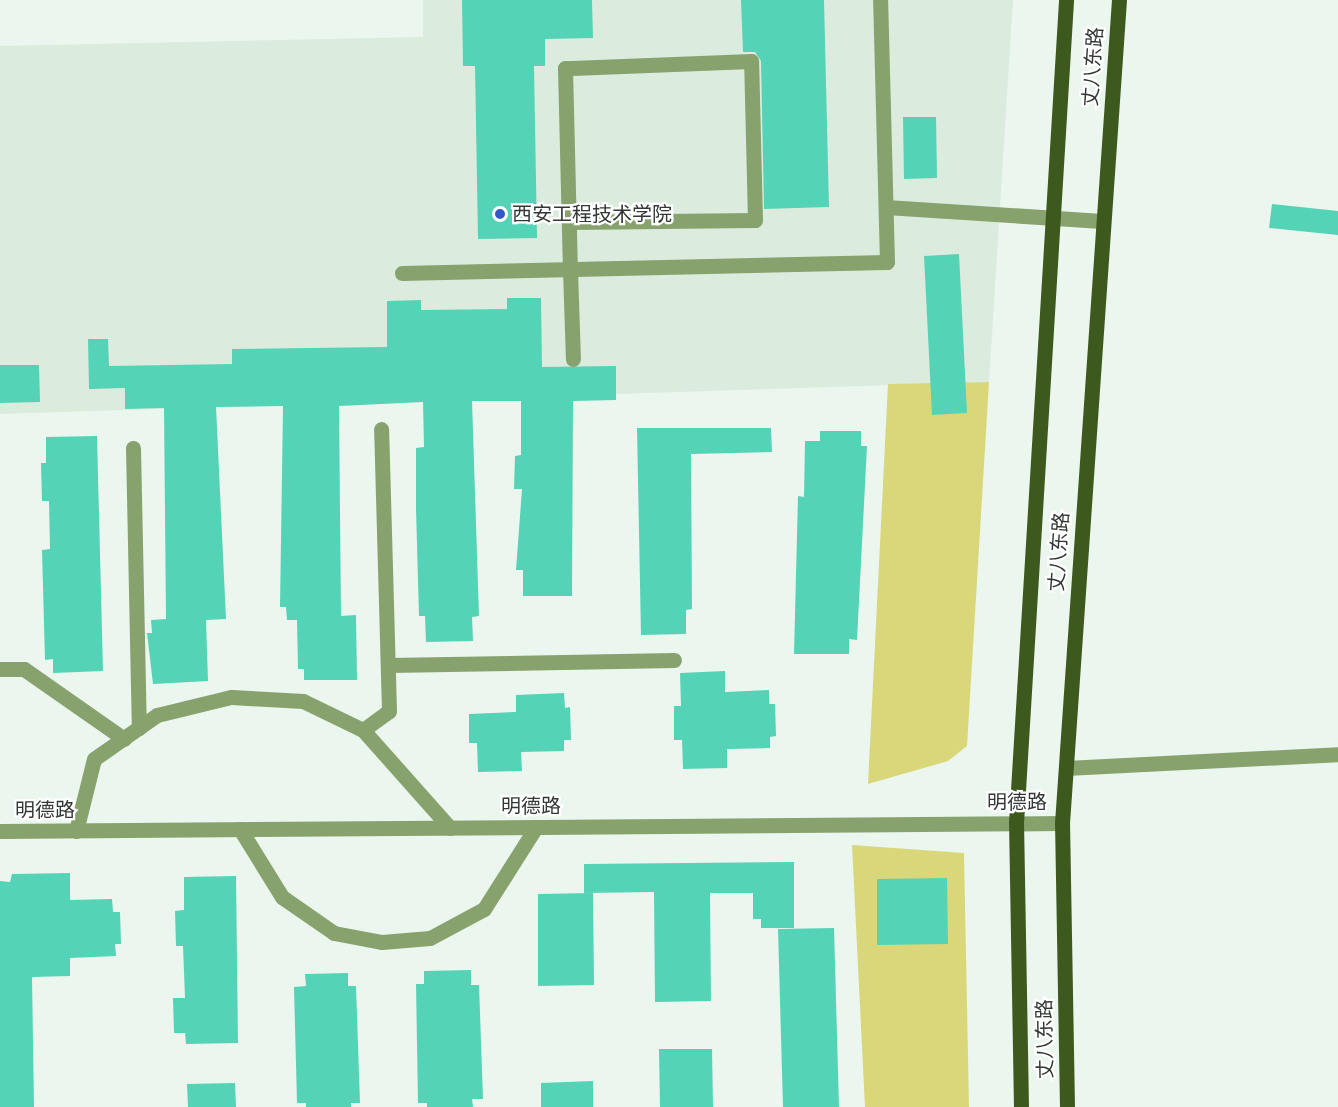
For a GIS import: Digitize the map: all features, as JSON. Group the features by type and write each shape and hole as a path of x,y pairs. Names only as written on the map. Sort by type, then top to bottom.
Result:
{"main road":[{"name":"丈八东路","path":"1021,1107 1017,823 1055,218 1066,0"},
{"name":"丈八东路","path":"1067,1107 1062,823 1119,0"}],"street":[{"path":"402,273 887,262 880,0"},
{"path":"569,222 755,220 751,61 566,68 569,222 570,270 573,359"},
{"path":"886,207 1102,221"},
{"path":"363,730 389,711 381,429"},
{"path":"133,448 139,728"},
{"path":"388,665 674,660"},
{"path":"0,669 24,669 124,739"},
{"path":"76,831 94,759 157,715 231,697 303,701 363,730 450,828"},
{"path":"1066,768 1338,754"},
{"name":"明德路","path":"0,831 1062,823"},
{"path":"240,829 282,897 334,933 382,942 430,938 484,909 537,827"}],"shaded area":[{"name":"西安工程技术学院","path":"423,0 1013,0 989,382 0,414 0,46 423,37"},
{"path":"989,382 967,746 948,761 868,784 888,384"},
{"path":"852,845 964,853 969,1107 865,1107"}],"building":[{"path":"462,0 592,0 593,38 545,39 545,66 534,66 537,238 478,239 475,66 463,66"},
{"path":"741,0 824,0 829,207 764,209 761,61 755,52 743,52"},
{"path":"903,117 936,117 937,178 904,179"},
{"path":"1272,204 1338,211 1338,235 1269,228"},
{"path":"959,254 967,413 932,415 924,256"},
{"path":"507,298 541,298 542,367 616,366 616,400 573,401 572,596 523,596 523,570 516,570 522,489 514,489 515,456 521,455 521,401 472,401 479,616 472,617 473,641 426,642 425,616 419,616 416,509 416,448 424,447 423,402 339,406 341,616 356,615 357,680 304,680 304,669 298,669 297,620 287,620 286,607 280,607 283,406 216,407 226,619 206,620 208,681 153,684 147,633 152,633 151,620 166,619 164,408 125,409 125,388 89,389 88,339 108,339 109,366 232,364 232,349 387,347 387,301 421,300 421,310 507,309"},
{"path":"0,365 39,365 40,402 0,403"},
{"path":"637,428 771,428 772,452 691,454 692,609 686,610 686,634 641,635"},
{"path":"820,431 861,431 861,446 867,446 857,640 849,639 849,654 794,654 798,496 804,497 805,441 820,441"},
{"path":"97,436 103,671 53,673 53,659 45,660 42,550 50,549 49,501 42,501 41,463 46,463 46,437"},
{"path":"725,671 725,692 769,690 769,704 775,704 776,736 770,737 770,748 727,749 727,768 683,769 682,740 674,740 674,706 681,706 680,673"},
{"path":"564,693 565,708 570,707 571,740 564,740 564,751 521,752 522,771 478,772 477,743 469,743 469,714 516,712 516,695"},
{"path":"794,862 794,928 761,928 761,919 753,919 753,893 710,893 711,1001 655,1002 654,892 584,893 584,864"},
{"path":"70,873 70,900 112,899 113,912 120,912 121,944 115,944 116,956 70,958 70,976 32,977 34,1107 0,1107 0,881 10,882 12,874"},
{"path":"236,876 238,1043 186,1044 185,1033 174,1033 173,998 185,998 183,946 176,946 175,911 184,910 184,877"},
{"path":"947,878 948,944 877,945 877,879"},
{"path":"593,893 594,985 538,986 538,894"},
{"path":"834,928 839,1107 783,1107 778,929"},
{"path":"471,970 471,985 479,985 483,1099 472,1099 473,1107 427,1107 427,1103 418,1103 416,984 424,984 424,971"},
{"path":"348,973 348,986 356,986 360,1103 351,1103 351,1107 306,1107 306,1103 297,1103 294,987 306,986 305,974"},
{"path":"659,1049 712,1049 713,1107 660,1107"},
{"path":"593,1081 593,1107 541,1107 541,1083"},
{"path":"235,1083 236,1107 188,1107 187,1084"}],"place":[{"name":"西安工程技术学院","path":"500,214"}]}
